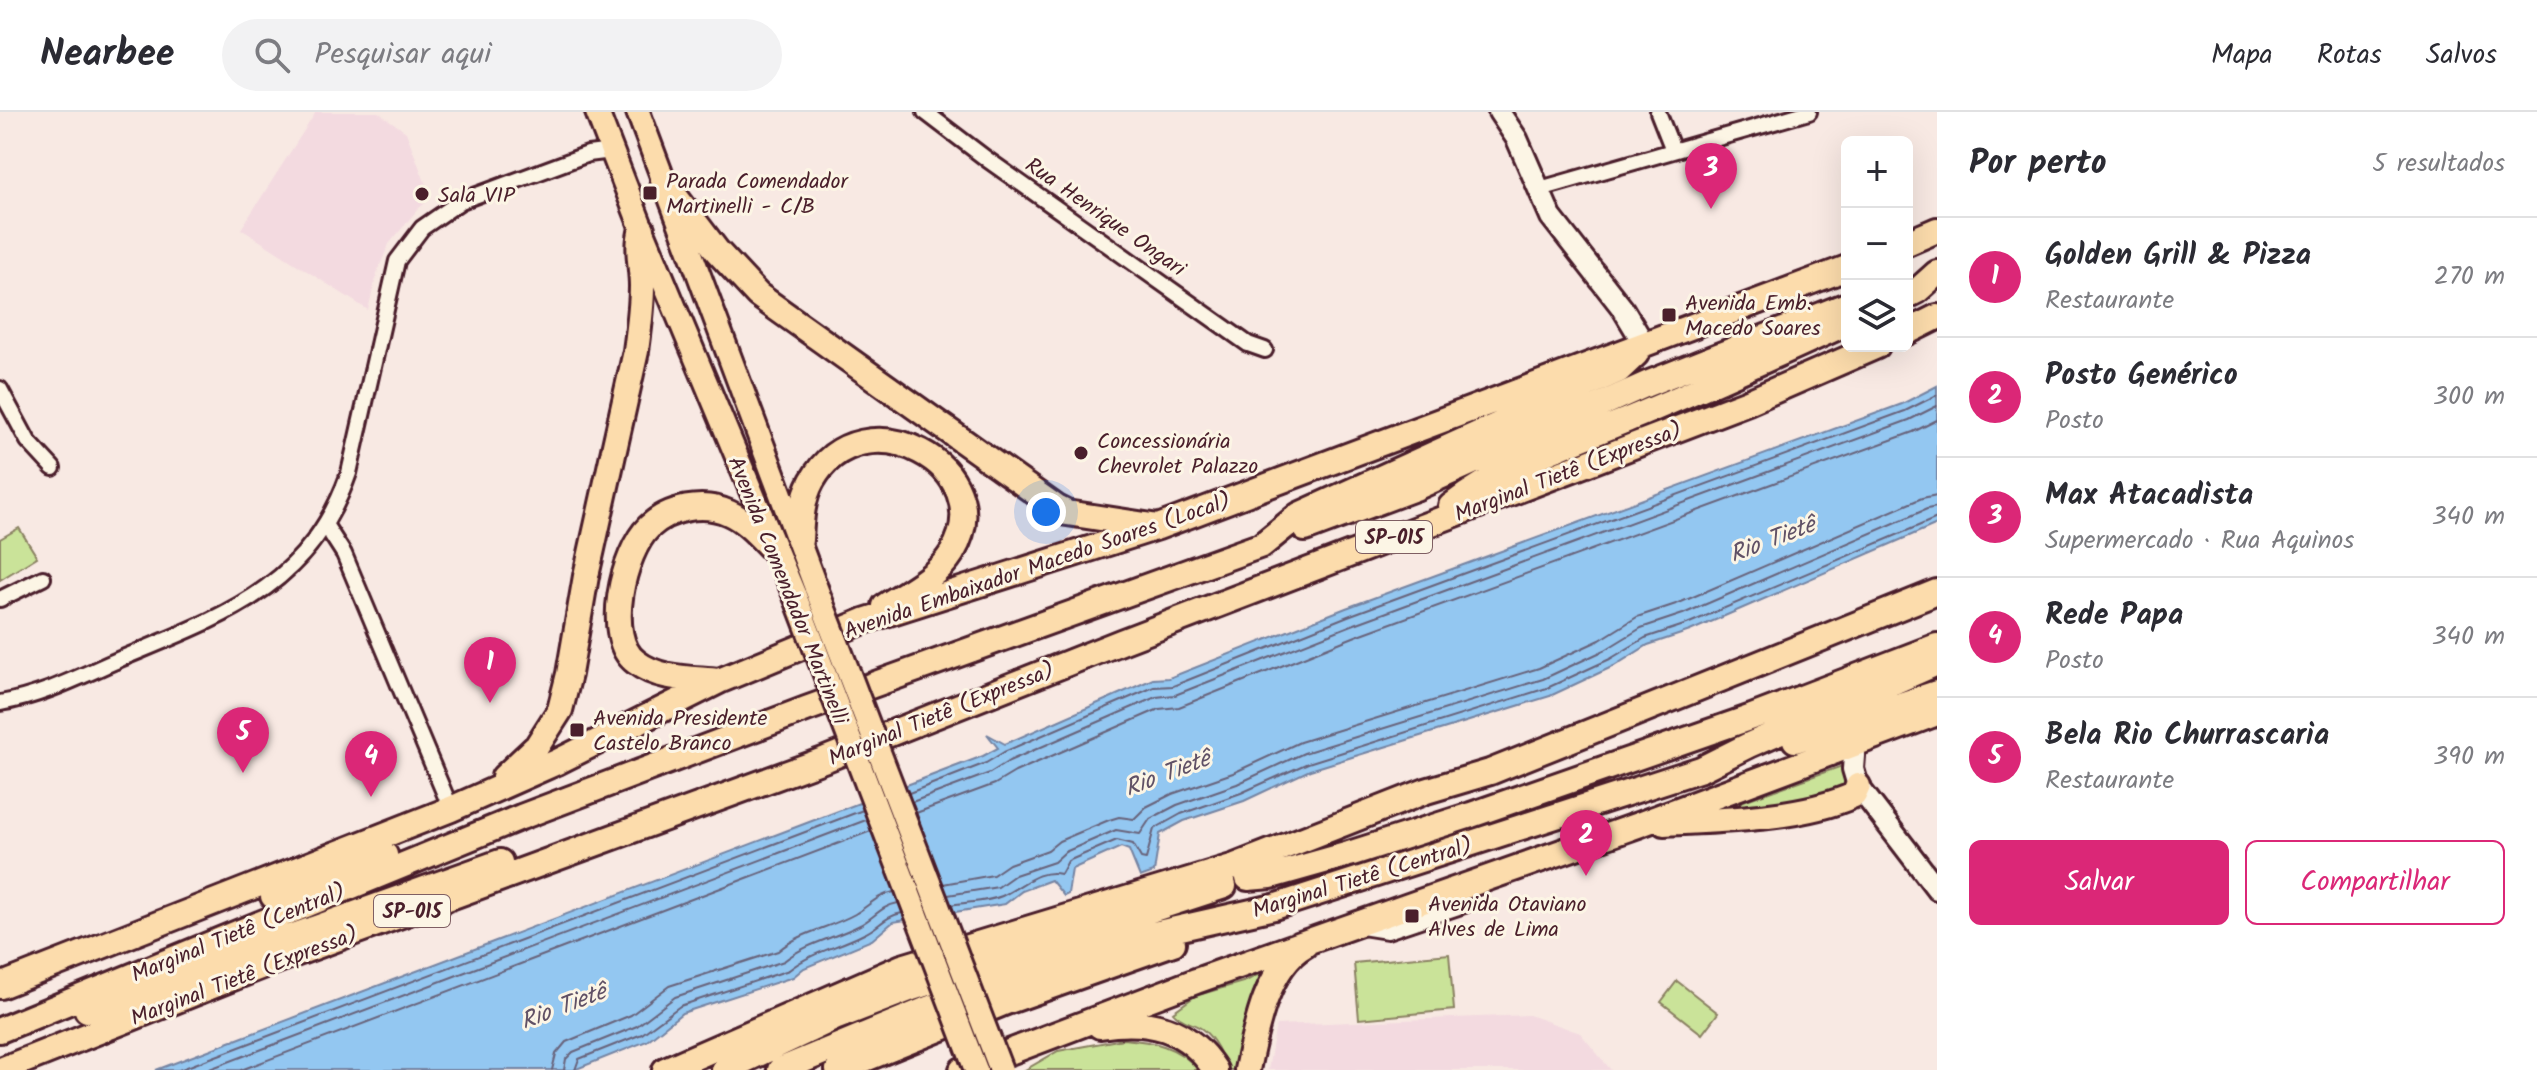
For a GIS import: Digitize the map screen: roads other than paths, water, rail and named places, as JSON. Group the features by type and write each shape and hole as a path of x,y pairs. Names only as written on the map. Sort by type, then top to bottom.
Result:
{"highway":[{"path":"663,180 717,251 758,295 1044,499 1067,513 1158,527"},
{"path":"0,986 451,809 484,794 525,760 560,710 569,674 586,576 636,351 641,302 639,240 642,229"},
{"path":"1913,240 1937,230"},
{"name":"Avenida Embaixador Macedo Soares (Local)","path":"484,794 557,762 719,681 864,621 1158,527 1841,270"},
{"path":"1910,280 1937,271"},
{"path":"1913,293 1937,271"},
{"path":"151,928 211,919 489,818 521,817 806,709 1262,545 1415,488 1647,384 1841,307"},
{"path":"1913,329 1937,317"},
{"path":"1428,524 1474,489 1536,458 1841,326"},
{"path":"1262,545 1299,515 1619,370 1646,343"},
{"name":"Marginal Tietê (Expressa)","path":"1,1070 265,965 826,759 1748,402 1863,352"},
{"path":"800,540 802,514 813,480 837,453 853,445 878,439 899,441 926,455 946,472 959,489 963,504 962,525 952,553 926,579 864,621"},
{"path":"719,681 667,676 633,661 623,646 619,601 627,568 638,542 649,527 669,514 691,507 715,507 746,523 775,552"},
{"path":"724,1070 837,1017 912,988 1248,878 1410,812 1490,772 1937,592"},
{"path":"1248,878 1271,876 1349,854 1471,815 1752,717 1937,646"},
{"name":"Marginal Tietê (Central)","path":"780,1070 925,1010 1066,958 1132,939 1274,907 1701,769 1937,663"},
{"path":"1701,769 1937,693"},
{"path":"962,1070 1350,925 1638,825 1937,713"},
{"path":"665,1070 902,967 1235,866 1426,791 1490,772"},
{"path":"1638,825 1730,819 1822,807 1854,795 1858,786"},
{"name":"Marginal Tietê (Central)","path":"0,1032 521,817"},
{"path":"0,1032 32,1030 554,843 611,838"},
{"path":"838,1070 1006,1002 1274,907"},
{"path":"1247,1070 1258,1021 1272,984 1297,949 1318,937"},
{"path":"1028,1043 1083,1028 1139,1024 1165,1028 1183,1035 1201,1050 1215,1070"}],"main road":[{"name":"Avenida Comendador Martinelli","path":"597,112 642,229 795,596 976,1070"},
{"name":"Avenida Comendador Martinelli","path":"638,112 1001,1070"}],"street":[{"name":"Rua Henrique Ongari","path":"925,112 1235,335 1265,350"},
{"path":"1499,112 1517,139 1551,217 1646,343"},
{"path":"1658,112 1673,150"},
{"path":"1540,189 1809,112"},
{"path":"0,703 20,700 200,625 247,601 280,579 326,526 339,502 349,473 397,261 422,228 461,201 588,154 612,151"},
{"path":"0,389 28,441 53,468"},
{"path":"326,526 344,554 451,809"},
{"path":"0,599 43,578"},
{"path":"1855,743 1853,769 1858,786 1937,889"},
{"path":"1350,925 1387,931 1464,905"}],"water":[{"name":"Rio Tietê","path":"1937,386 1937,524 1690,631 1648,645 1614,666 1550,696 1310,770 1244,801 1184,821 1160,834 1154,872 1140,877 1129,850 1121,847 1072,869 1068,894 1064,896 1051,880 1022,891 1005,904 893,922 872,940 804,968 793,977 682,1013 647,1041 574,1070 156,1070 983,756 998,748 987,734 1005,744 1153,679 1169,678 1346,608 1902,404"}],"place":[{"name":"Parada Comendador Martinelli - C/B","path":"650,193"},
{"name":"Sala VIP","path":"422,194"},
{"name":"Max Atacadista","path":"1711,209"},
{"name":"Avenida Emb. Macedo Soares","path":"1669,315"},
{"name":"Concessionária Chevrolet Palazzo","path":"1081,453"},
{"name":"Golden Grill & Pizza","path":"490,703"},
{"name":"Avenida Presidente Castelo Branco","path":"577,730"},
{"name":"Bela Rio Churrascaria","path":"243,773"},
{"name":"Rede Papa","path":"371,797"},
{"name":"Posto Genérico","path":"1586,876"},
{"name":"Avenida Otaviano Alves de Lima","path":"1412,916"}]}
